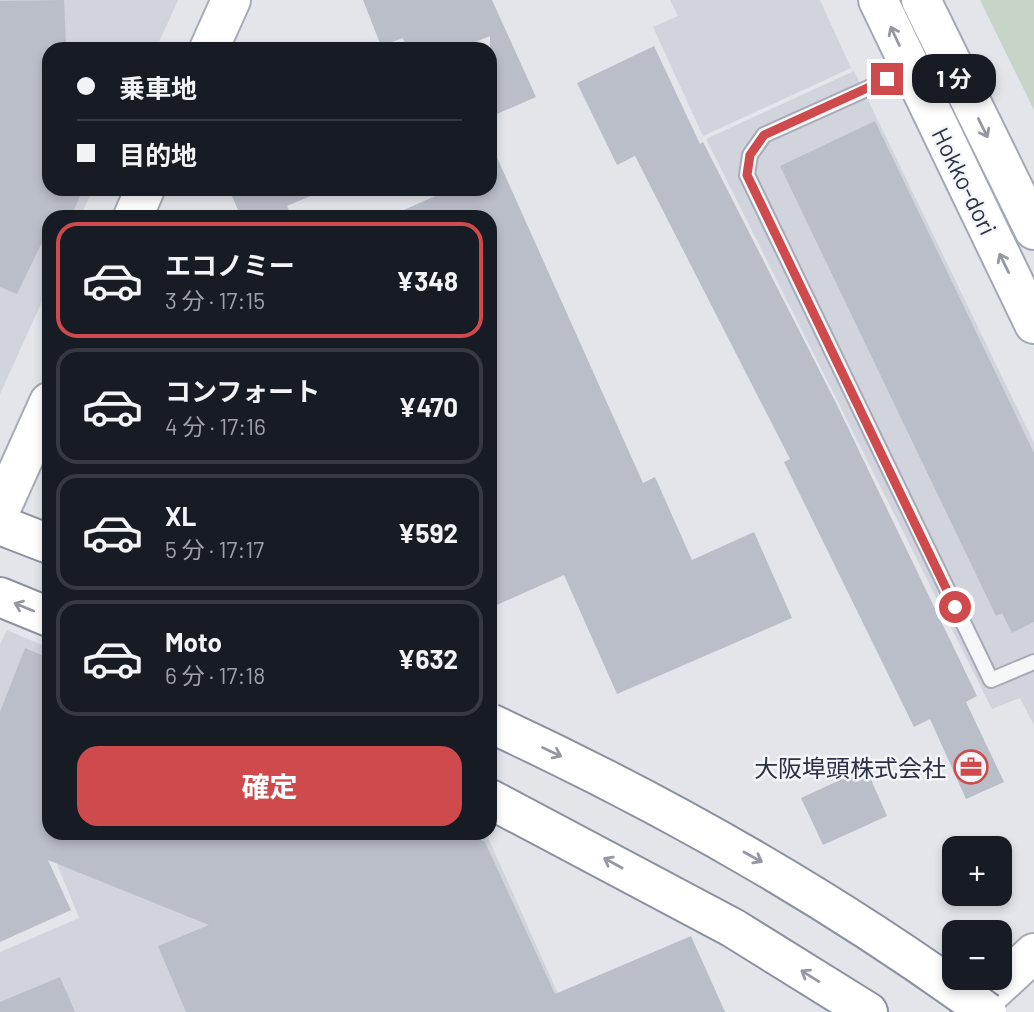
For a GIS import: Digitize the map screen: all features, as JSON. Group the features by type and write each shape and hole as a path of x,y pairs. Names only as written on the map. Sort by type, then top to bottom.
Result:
{"main road":[{"path":"212,42 231,0"},
{"name":"Hokko-dori","path":"878,0 1034,324"},
{"name":"Hokko-dori","path":"921,0 1034,230"},
{"path":"0,511 42,418"},
{"path":"0,525 42,541"},
{"path":"0,597 42,614"},
{"path":"497,726 636,792 770,867 922,964 987,1012"},
{"path":"497,803 733,928 868,1012"},
{"path":"970,1012 1034,953"}],"lane":[{"path":"911,69 764,135 750,155 747,175 991,680 1034,662"}],"shaded area":[{"path":"0,0 178,0 159,42 42,42 42,196 90,196 83,210 42,210 42,301 0,394"},
{"path":"670,0 820,0 851,68 703,136 653,27 678,16"},
{"path":"854,71 1034,443 1034,725 1020,698 992,709 706,139"},
{"path":"7,630 42,645 42,828 0,725 0,644"},
{"path":"47,840 489,840 566,1012 0,1012 0,952 79,918"}],"green space":[{"path":"980,0 1034,0 1034,110"}],"building":[{"path":"64,0 66,42 42,42 42,196 80,196 74,210 42,210 42,242 17,294 0,287 0,1"},
{"path":"363,0 492,0 536,97 497,114 497,42 490,42 490,36 475,42 404,42 403,38 392,42 379,42"},
{"path":"654,46 700,144 703,142 837,405 977,696 966,702 1004,782 966,799 930,719 914,727 784,462 790,459 635,156 617,165 577,83"},
{"path":"875,121 1034,453 1034,622 1012,633 1002,613 996,616 780,166"},
{"path":"497,158 643,483 655,477 692,560 754,532 792,618 617,694 564,575 497,605 497,210 404,210 435,196 497,196"},
{"path":"232,196 311,196 287,206 289,210 238,210"},
{"path":"25,648 42,655 42,840 481,840 485,842 555,994 691,936 725,1012 186,1012 158,946 209,925 48,860 71,910 0,942 0,712"},
{"path":"866,768 887,816 823,845 801,798"},
{"path":"60,977 75,1012 0,1012 0,1002"}],"place":[{"name":"大阪埠頭株式会社","path":"971,767"}],"route":[{"path":"887,79 764,135 750,155 747,175 955,607"}]}
